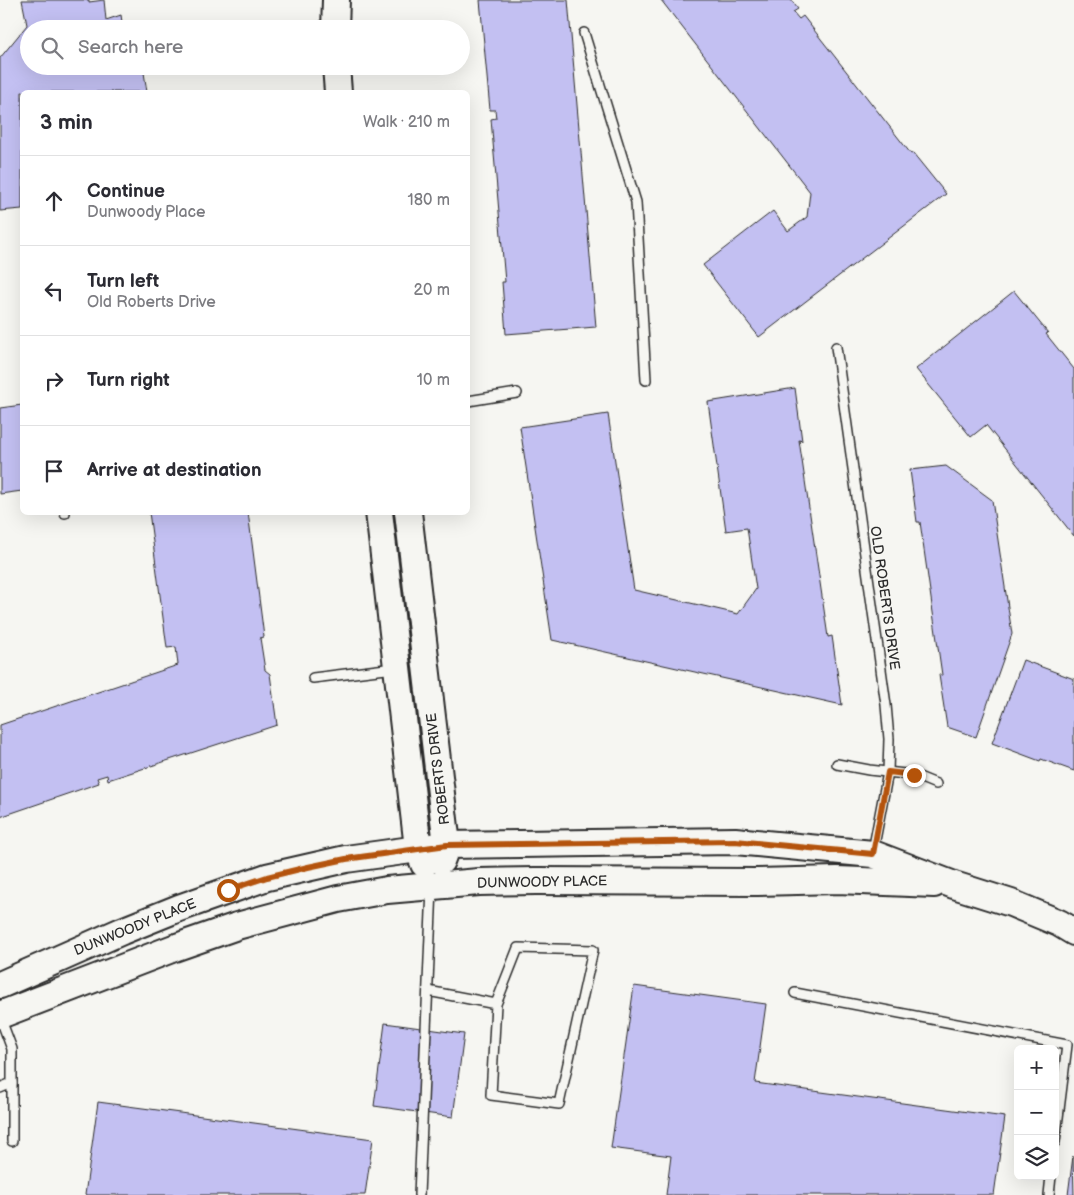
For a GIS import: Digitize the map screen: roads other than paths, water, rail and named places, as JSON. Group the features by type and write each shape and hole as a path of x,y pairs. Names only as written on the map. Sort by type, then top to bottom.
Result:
{"street":[{"path":"337,75 338,90"},
{"name":"ROBERTS DRIVE","path":"379,515 418,848 432,886"},
{"name":"ROBERTS DRIVE","path":"408,515 447,845 432,886"},
{"name":"DUNWOODY PLACE","path":"0,986 122,931 179,908 267,877 346,859 447,845 735,841 873,854 954,885 1011,903 1059,923 1074,932"},
{"name":"DUNWOODY PLACE","path":"0,1016 165,951 237,926 338,899 386,890 479,882 517,881 757,882 837,880 954,885"}],"lane":[{"path":"584,33 636,202 646,380"},
{"name":"OLD ROBERTS DRIVE","path":"836,347 886,705 889,739 888,772 873,854"},
{"path":"470,401 517,393"},
{"path":"313,678 396,668"},
{"path":"837,764 914,775 936,784"},
{"path":"419,1195 432,886"},
{"path":"518,948 593,950 559,1104 491,1095 496,1004 518,948"},
{"path":"428,991 496,1004"},
{"path":"795,993 1067,1046 1056,1135"},
{"path":"0,1016 12,1049 12,1141"},
{"path":"0,1088 12,1083"},
{"path":"1049,1195 1051,1180"}]}
